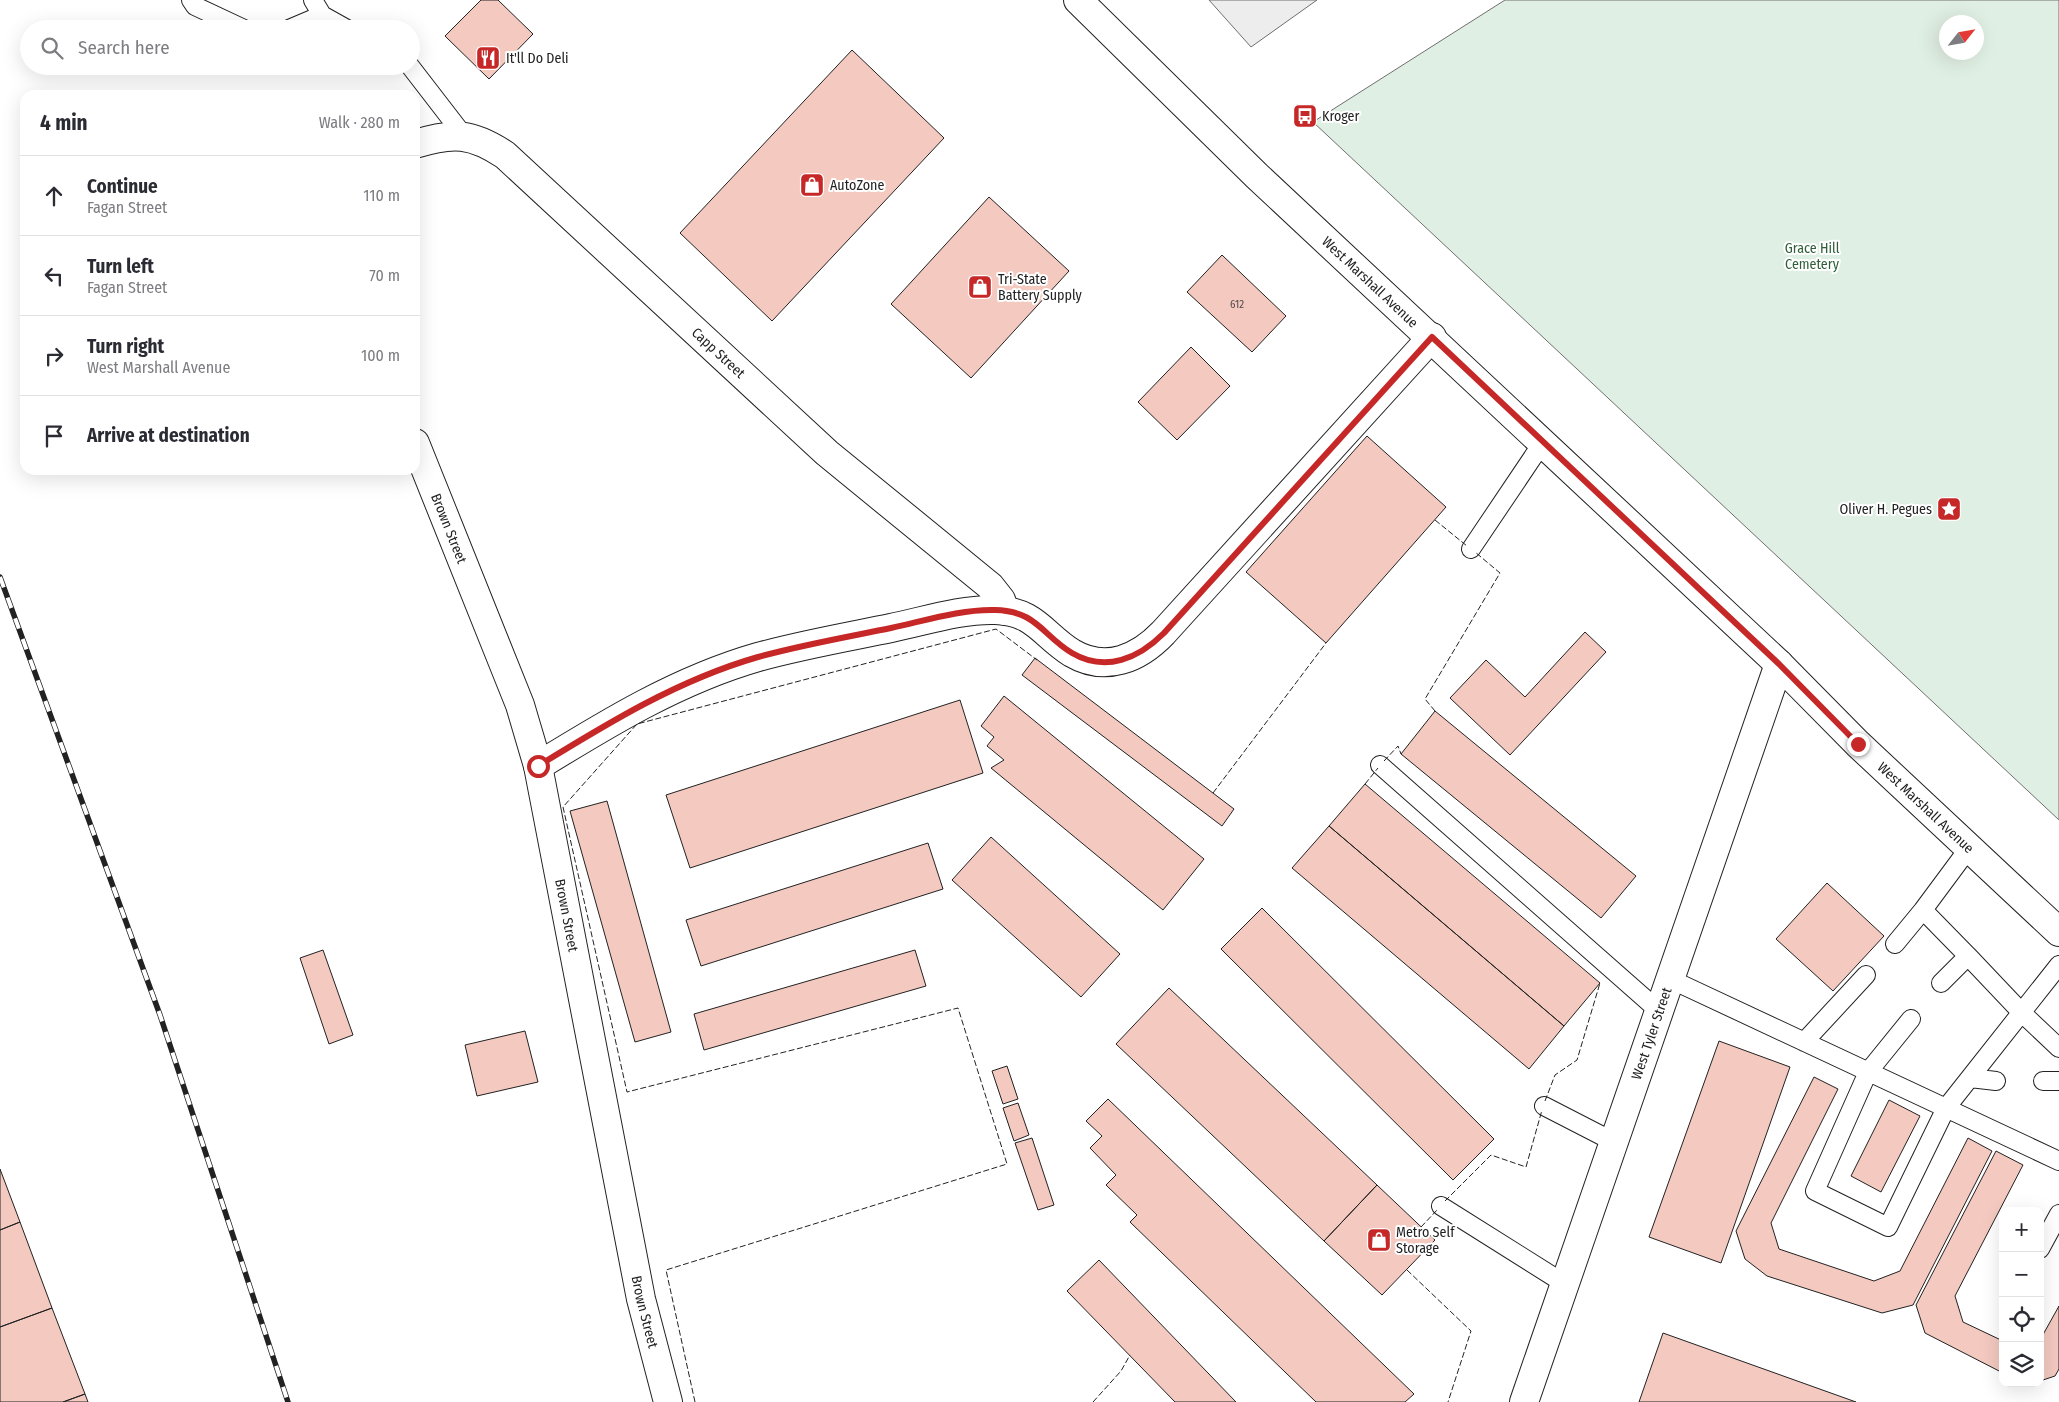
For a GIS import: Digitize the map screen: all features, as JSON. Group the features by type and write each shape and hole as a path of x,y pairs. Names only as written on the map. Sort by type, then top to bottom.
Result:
{"street":[{"name":"West Marshall Avenue","path":"1078,0 1257,176 1432,337 1779,664 1858,744 2059,932"},
{"name":"Capp Street","path":"420,143 464,136 488,144 505,156 827,453 990,586 1001,600 1005,611"},
{"path":"538,766 636,707 744,662 840,638 969,612 1005,611 1026,616 1072,653 1088,660 1113,662 1126,660 1144,651 1164,633 1432,337"},
{"name":"Brown Street","path":"420,455 517,697 538,766 641,1299 668,1402"},
{"name":"West Tyler Street","path":"1524,1402 1779,664"}],"lane":[{"path":"191,0 196,6 225,20"},
{"path":"301,20 317,8 334,20"},
{"path":"417,75 464,136"},
{"path":"1471,549 1543,442"},
{"path":"1380,765 1659,1011"},
{"path":"1895,944 1969,848"},
{"path":"1923,910 2022,1013 2059,1048"},
{"path":"1941,983 1968,956"},
{"path":"1910,1019 1868,1072 1815,1191 1888,1227 1946,1108 2059,966"},
{"path":"1804,1042 1866,975"},
{"path":"1670,979 2059,1161"},
{"path":"1970,1078 1996,1081"},
{"path":"1544,1106 1614,1142"},
{"path":"1441,1206 1565,1284"},
{"path":"2044,1242 2059,1214"}],"green space":[{"name":"Grace Hill Cemetery","path":"1505,0 2059,0 2059,820 1313,122"}],"shaded area":[{"path":"1209,0 1317,0 1251,47"}],"building":[{"name":"It'll Do Deli","path":"481,0 498,0 533,34 489,79 445,36"},
{"name":"AutoZone","path":"852,50 944,138 772,321 680,233"},
{"name":"Tri-State Battery Supply","path":"989,197 1069,271 971,378 891,304"},
{"path":"1222,255 1286,316 1252,352 1187,292"},
{"path":"1191,347 1230,386 1177,440 1138,402"},
{"path":"1367,436 1446,507 1326,643 1246,572"},
{"path":"1585,632 1606,652 1510,755 1450,698 1486,660 1525,697"},
{"path":"1035,658 1234,809 1222,826 1022,675"},
{"path":"1004,696 1204,859 1163,910 991,768 1004,760 987,746 994,737 981,726"},
{"path":"960,700 983,773 690,868 666,795"},
{"path":"1435,711 1636,876 1601,918 1401,754"},
{"path":"1365,784 1600,983 1564,1026 1329,826"},
{"path":"607,801 671,1032 635,1042 570,811"},
{"path":"1329,826 1564,1026 1529,1069 1292,868"},
{"path":"991,837 1120,954 1081,997 952,880"},
{"path":"928,843 943,889 701,966 686,920"},
{"path":"1827,883 1884,936 1833,991 1776,939"},
{"path":"1262,908 1494,1139 1453,1180 1221,949"},
{"path":"323,950 353,1035 329,1044 300,958"},
{"path":"915,950 926,986 704,1050 694,1014"},
{"path":"1169,988 1377,1185 1324,1241 1116,1044"},
{"path":"525,1031 538,1082 477,1096 465,1045"},
{"path":"1719,1041 1790,1067 1721,1263 1649,1237"},
{"path":"1007,1066 1018,1099 1003,1104 992,1071"},
{"path":"1814,1077 1838,1089 1771,1223 1779,1249 1874,1281 1900,1271 1968,1138 1992,1151 1913,1305 1882,1313 1767,1276 1745,1259 1736,1231"},
{"path":"1108,1099 1414,1394 1405,1402 1316,1402 1130,1222 1137,1215 1106,1185 1116,1175 1090,1148 1102,1136 1086,1121"},
{"path":"1889,1100 1920,1116 1881,1192 1851,1176"},
{"path":"1018,1103 1029,1135 1014,1141 1003,1108"},
{"path":"1032,1138 1054,1205 1038,1210 1015,1143"},
{"path":"1996,1151 2023,1165 2001,1207 1999,1207 1999,1211 1955,1296 1963,1322 1999,1339 1999,1371 1925,1333 1916,1305"},
{"path":"0,1169 20,1222 0,1230"},
{"name":"Metro Self Storage","path":"1377,1185 1435,1240 1382,1295 1324,1241"},
{"path":"20,1222 52,1308 0,1327 0,1230"},
{"path":"1099,1260 1236,1402 1175,1402 1067,1291"},
{"path":"2059,1306 2059,1369 2055,1376 2044,1380 2044,1342 2044,1333"},
{"path":"52,1308 85,1394 63,1402 0,1402 0,1327"},
{"path":"1663,1333 1856,1402 1639,1402"},
{"path":"85,1394 88,1402 63,1402"}],"railway":[{"path":"0,577 160,1015 288,1402"}],"fence":[{"path":"1435,520 1467,546"},
{"path":"1435,711 1425,699 1500,573 1475,552"},
{"path":"695,1402 666,1270 1007,1164 958,1008 627,1092 563,807 637,724 996,629 1037,660"},
{"path":"1213,793 1326,643"},
{"path":"1384,761 1398,746 1401,754"},
{"path":"1365,784 1378,768"},
{"path":"1545,1101 1555,1075 1577,1060 1600,983"},
{"path":"1445,1201 1491,1155 1526,1167 1542,1110"},
{"path":"1421,1227 1438,1209"},
{"path":"1407,1270 1471,1331 1448,1402"},
{"path":"1093,1402 1121,1371 1130,1355"}],"place":[{"name":"It'll Do Deli","path":"488,58"},
{"name":"Kroger","path":"1305,116"},
{"name":"AutoZone","path":"812,185"},
{"name":"Tri-State Battery Supply","path":"980,287"},
{"name":"Oliver H. Pegues","path":"1949,509"},
{"name":"Metro Self Storage","path":"1379,1240"}],"route":[{"path":"538,766 636,707 736,664 840,638 969,612 995,610 1015,612 1026,616 1036,622 1072,653 1088,660 1113,662 1126,660 1137,655 1164,633 1432,337 1779,664 1858,744"}]}
